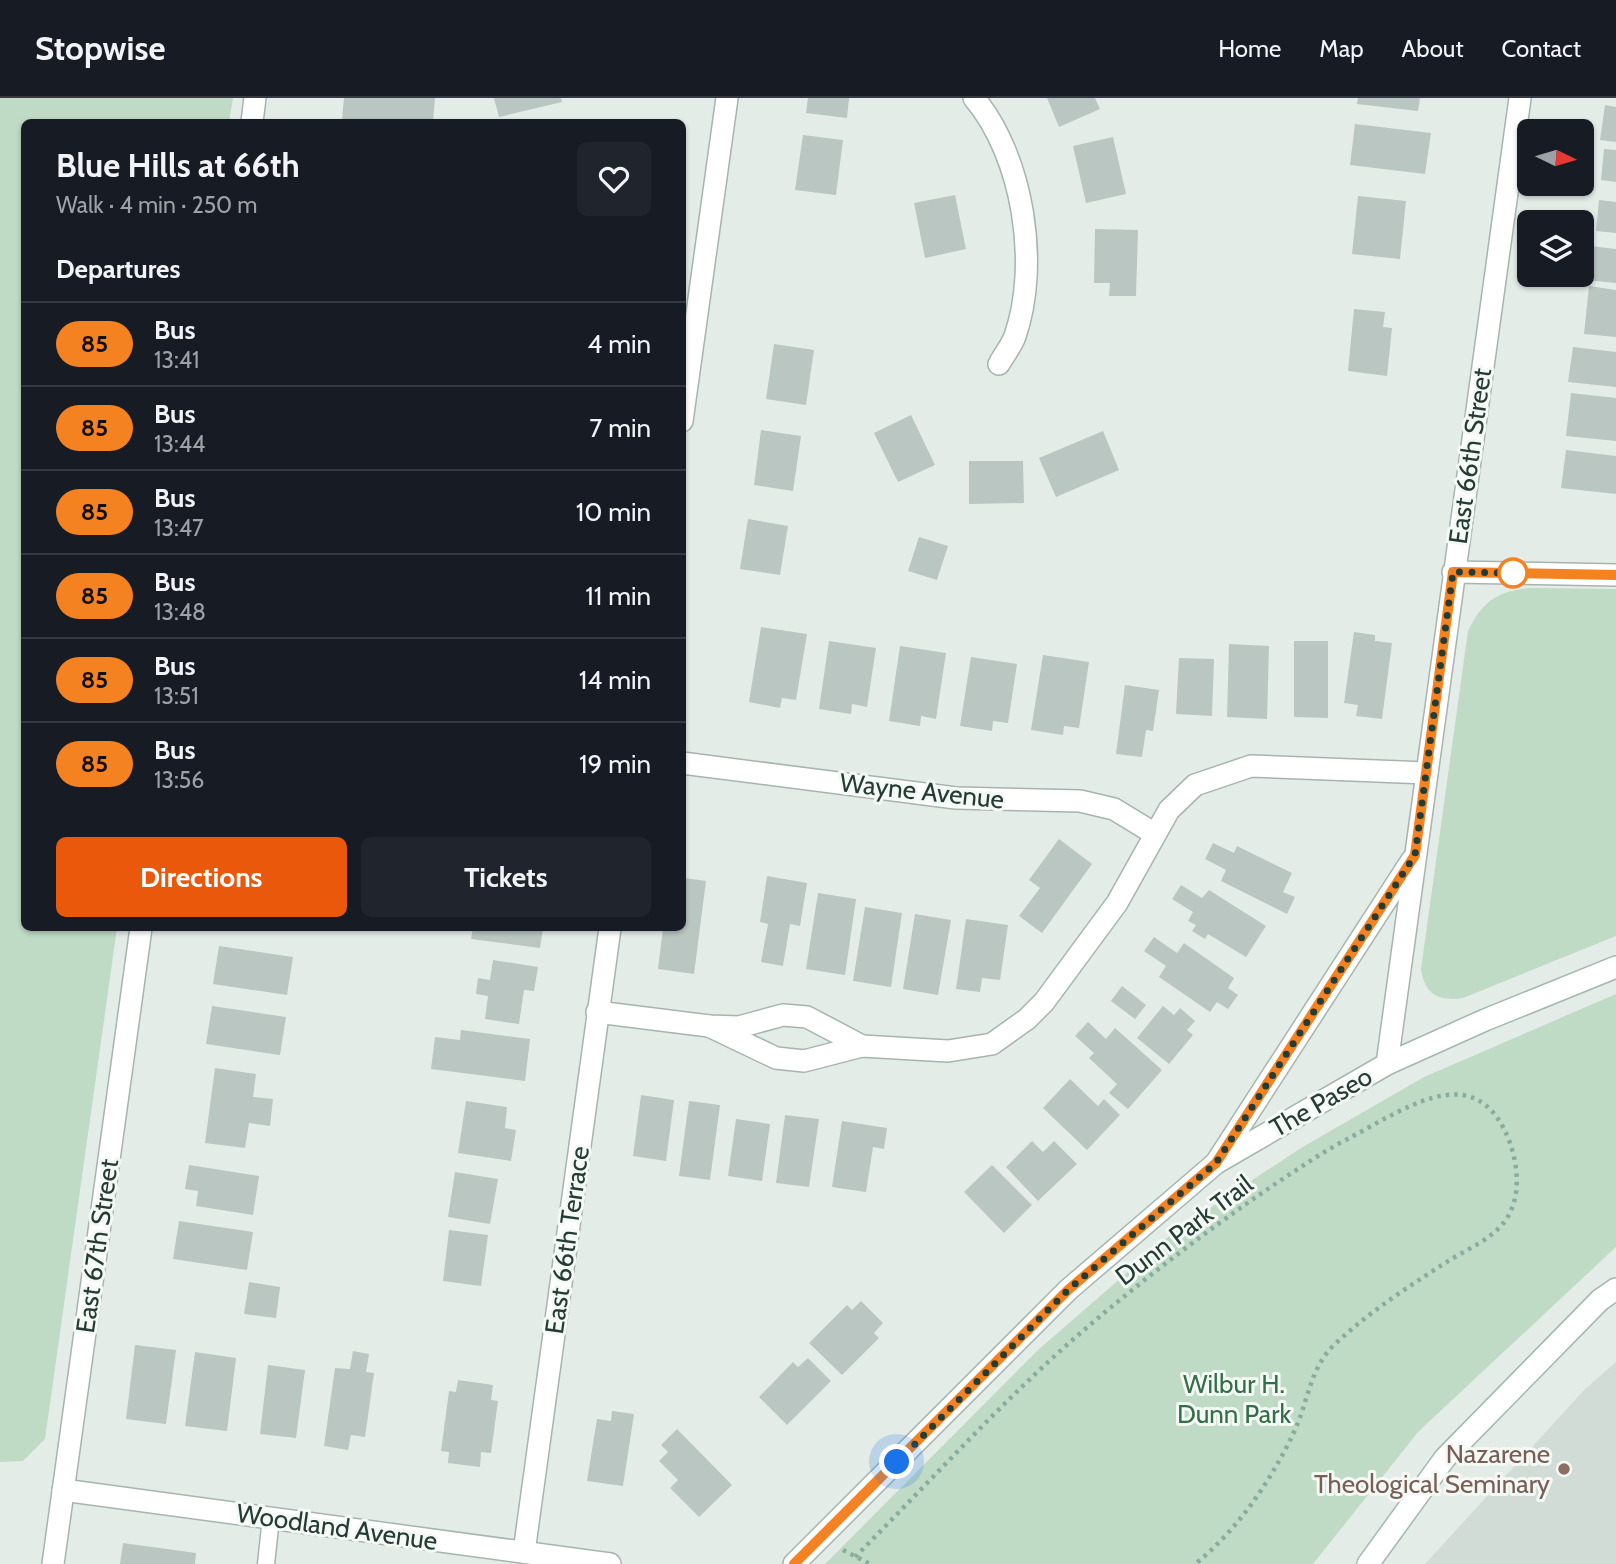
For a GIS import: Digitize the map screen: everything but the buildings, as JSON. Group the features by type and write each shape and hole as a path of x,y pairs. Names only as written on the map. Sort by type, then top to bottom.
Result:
{"street":[{"path":"252,119 255,98"},
{"path":"686,392 727,98"},
{"path":"974,98 987,113 1009,161 1028,248 1015,337 999,364"},
{"name":"East 66th Street","path":"1387,1064 1520,98"},
{"path":"1453,572 1616,575"},
{"name":"Wayne Avenue","path":"686,764 956,798 1080,801 1114,809 1155,834"},
{"path":"709,1027 776,1059 804,1060 862,1046 948,1051 992,1044 1027,1019 1117,903 1169,810 1195,785 1251,766 1427,773"},
{"path":"1216,1163 1415,855"},
{"name":"East 67th Street","path":"53,1564 141,931"},
{"name":"East 66th Terrace","path":"509,1555 610,931"},
{"name":"The Paseo","path":"794,1564 1068,1290 1216,1163 1387,1064 1485,1020 1616,967"},
{"path":"597,1012 709,1027 739,1027 783,1015 807,1017 862,1046"},
{"path":"1368,1564 1445,1458 1600,1300 1616,1289"},
{"name":"Woodland Avenue","path":"64,1490 271,1518 509,1555 610,1564"}],"lane":[{"path":"266,1564 271,1518"}],"path":[{"name":"Dunn Park Trail","path":"870,1564 855,1557 1089,1325 1189,1247 1318,1156 1405,1107 1433,1096 1460,1093 1483,1101 1503,1126 1516,1162 1516,1191 1507,1218 1486,1238 1385,1302 1322,1358 1296,1427 1277,1464 1217,1547 1195,1564"}],"shaded area":[{"name":"Nazarene Theological Seminary","path":"1616,1362 1616,1564 1425,1564 1585,1389"}],"green space":[{"path":"0,98 233,98 230,119 21,119 21,931 117,931 45,1439 23,1461 0,1462"},
{"path":"1530,588 1616,589 1616,936 1463,998 1447,999 1429,990 1421,969 1468,631 1479,612 1492,599"},
{"name":"Wilbur H. Dunn Park","path":"1616,994 1616,1247 1418,1432 1313,1564 825,1564 1038,1350 1175,1231 1301,1148 1424,1077"}],"bus line":[{"name":"85","path":"794,1564 1068,1290 1216,1163 1415,855 1453,572 1616,575"}],"place":[{"name":"Nazarene Theological Seminary","path":"1564,1469"}],"route":[{"path":"897,1462 1068,1290 1216,1163 1415,855 1453,572 1513,573"}]}
